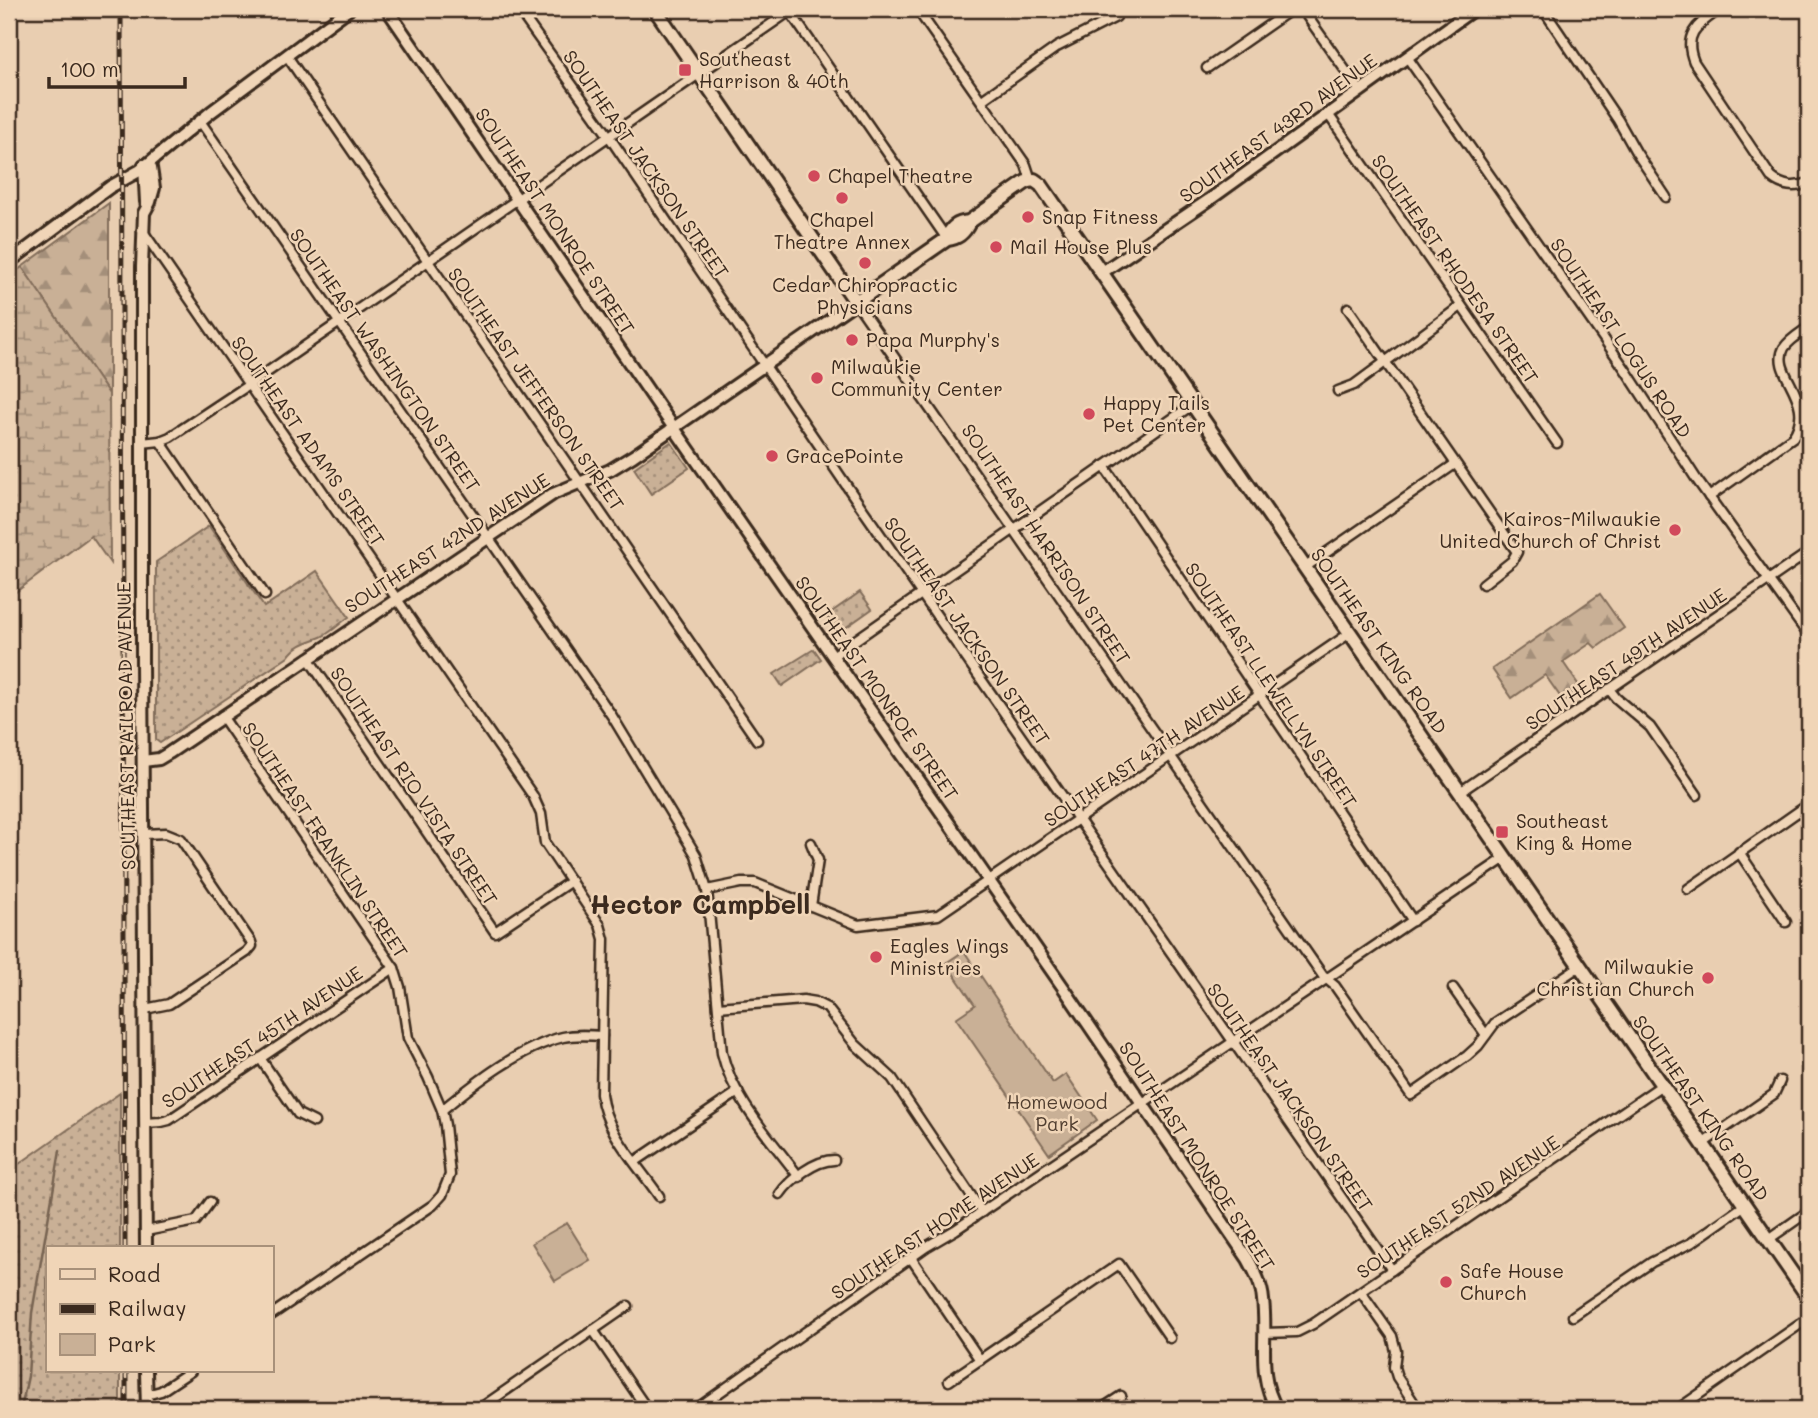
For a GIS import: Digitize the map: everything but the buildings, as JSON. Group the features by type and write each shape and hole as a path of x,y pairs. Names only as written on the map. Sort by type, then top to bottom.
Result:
{"main road":[{"name":"SOUTHEAST HARRISON STREET","path":"655,9 856,302"},
{"name":"SOUTHEAST 42ND AVENUE","path":"856,302 947,239 950,230 960,223 969,222 1031,180"},
{"name":"SOUTHEAST KING ROAD","path":"1031,180 1041,185 1809,1298"}],"street":[{"path":"9,262 62,222 74,208 138,165 144,166 349,9"},
{"name":"SOUTHEAST MONROE STREET","path":"387,9 989,880 1256,1273 1263,1297 1264,1373 1277,1409"},
{"name":"SOUTHEAST JACKSON STREET","path":"518,9 608,135 1079,821 1392,1270"},
{"name":"SOUTHEAST KING ROAD","path":"917,9 1026,165 1031,180"},
{"path":"982,100 1057,47 1116,17 1112,9"},
{"path":"1207,68 1292,9"},
{"path":"1302,9 1360,91"},
{"name":"SOUTHEAST 43RD AVENUE","path":"1101,273 1209,200 1474,9"},
{"path":"1543,9 1666,197"},
{"path":"1720,9 1693,31 1689,42 1694,62 1771,177 1785,186 1798,187 1809,183"},
{"path":"142,443 170,437 250,384 790,10 947,239"},
{"name":"SOUTHEAST JEFFERSON STREET","path":"287,56 757,740"},
{"name":"SOUTHEAST LOGUS ROAD","path":"1407,57 1625,369 1709,497 1809,636"},
{"name":"SOUTHEAST RHODESA STREET","path":"1328,114 1557,443"},
{"name":"SOUTHEAST WASHINGTON STREET","path":"200,121 612,716 696,855 707,890 722,1054 729,1078 799,1177"},
{"name":"SOUTHEAST RAILROAD AVENUE","path":"144,166 152,168 154,180 142,230 146,1246"},
{"name":"SOUTHEAST ADAMS STREET","path":"142,230 533,796 541,814 545,843 600,925 604,939 601,1094 604,1110 612,1127 659,1196"},
{"name":"SOUTHEAST 42ND AVENUE","path":"143,761 163,757 553,494 616,467 856,302"},
{"name":"SOUTHEAST HARRISON STREET","path":"856,302 1170,759 1326,980 1335,986 1410,1095 1467,1056 1486,1035"},
{"path":"1338,391 1354,385 1461,306"},
{"path":"1348,308 1517,552 1512,561 1483,584"},
{"path":"1709,497 1800,430 1805,417 1805,405 1782,360 1783,351 1789,342 1809,327"},
{"path":"834,655 1192,405"},
{"path":"160,441 265,595"},
{"path":"1304,568 1455,464"},
{"name":"SOUTHEAST LLEWELLYN STREET","path":"1104,466 1413,920"},
{"name":"SOUTHEAST 49TH AVENUE","path":"1460,792 1809,552"},
{"name":"SOUTHEAST 47TH AVENUE","path":"707,890 755,883 858,925 928,918 949,909 1350,634"},
{"name":"SOUTHEAST RIO VISTA STREET","path":"308,658 495,932 571,881"},
{"path":"1609,689 1650,727 1697,795"},
{"name":"SOUTHEAST FRANKLIN STREET","path":"222,716 394,968 400,987 408,1038 442,1110 450,1167 448,1182 433,1205 273,1314"},
{"path":"1688,889 1809,804"},
{"path":"144,834 166,833 181,839 252,946 247,953 169,1004 145,1009"},
{"path":"811,843 818,860 811,906"},
{"path":"1739,852 1787,922"},
{"name":"SOUTHEAST HOME AVENUE","path":"696,1409 911,1258 1505,858"},
{"path":"1453,988 1486,1035 1495,1023 1580,966"},
{"name":"SOUTHEAST 45TH AVENUE","path":"145,1123 169,1120 394,968"},
{"path":"718,1007 803,1000 827,1008 855,1044 892,1078 982,1212"},
{"path":"442,1110 461,1094 533,1047 566,1036 602,1035"},
{"path":"260,1058 299,1114 314,1122"},
{"path":"1702,1144 1774,1094 1780,1081"},
{"name":"SOUTHEAST 52ND AVENUE","path":"1264,1333 1297,1332 1361,1292 1662,1085"},
{"path":"636,1161 738,1092"},
{"path":"780,1194 786,1186 824,1160 834,1160"},
{"path":"146,1231 196,1221 210,1202"},
{"path":"1573,1316 1652,1262 1691,1243 1745,1205"},
{"path":"1769,1239 1809,1211"},
{"path":"911,1258 979,1360"},
{"path":"949,1381 1119,1264 1170,1338"},
{"path":"1361,1292 1392,1336 1396,1351 1394,1367 1397,1377 1418,1409"},
{"path":"479,1409 628,1306"},
{"path":"1678,1409 1809,1318"},
{"path":"593,1330 647,1409"},
{"path":"146,1372 146,1409"},
{"path":"146,1395 161,1391 190,1372"},
{"path":"1101,1409 1121,1396"}],"green space":[{"path":"109,203 109,394 22,267"},
{"path":"22,267 109,394 110,563 91,536 9,597 9,277"},
{"path":"671,442 689,468 651,494 634,468"},
{"path":"209,526 264,607 317,571 349,617 325,635 299,646 288,657 160,743 156,740 156,562"},
{"path":"860,592 872,609 838,633 826,616"},
{"path":"1600,594 1624,628 1596,648 1591,643 1563,662 1582,690 1564,702 1545,675 1512,698 1492,669"},
{"path":"814,649 821,659 782,686 774,674"},
{"name":"Homewood Park","path":"964,951 1053,1083 1066,1074 1097,1120 1049,1154 956,1018 975,1005 946,963"},
{"path":"120,1093 120,1246 46,1246 46,1372 120,1372 120,1409 9,1409 9,1171"},
{"path":"567,1223 590,1260 555,1281 532,1243"}],"waterway":[{"path":"21,1409 28,1376 32,1313 60,1151"}],"railway":[{"path":"121,9 125,1246"},
{"path":"126,1372 126,1409"}],"place":[{"name":"Southeast Harrison & 40th","path":"685,70"},
{"name":"Chapel Theatre","path":"814,176"},
{"name":"Chapel Theatre Annex","path":"842,198"},
{"name":"Snap Fitness","path":"1028,217"},
{"name":"Mail House Plus","path":"996,247"},
{"name":"Cedar Chiropractic Physicians","path":"865,263"},
{"name":"Papa Murphy's","path":"852,340"},
{"name":"Milwaukie Community Center","path":"817,378"},
{"name":"Happy Tails Pet Center","path":"1089,414"},
{"name":"GracePointe","path":"772,456"},
{"name":"Kairos-Milwaukie United Church of Christ","path":"1675,530"},
{"name":"Southeast King & Home","path":"1502,832"},
{"name":"Eagles Wings Ministries","path":"876,957"},
{"name":"Milwaukie Christian Church","path":"1708,978"},
{"name":"Safe House Church","path":"1446,1282"}],"district":[{"name":"Hector Campbell","path":"700,905"}]}
